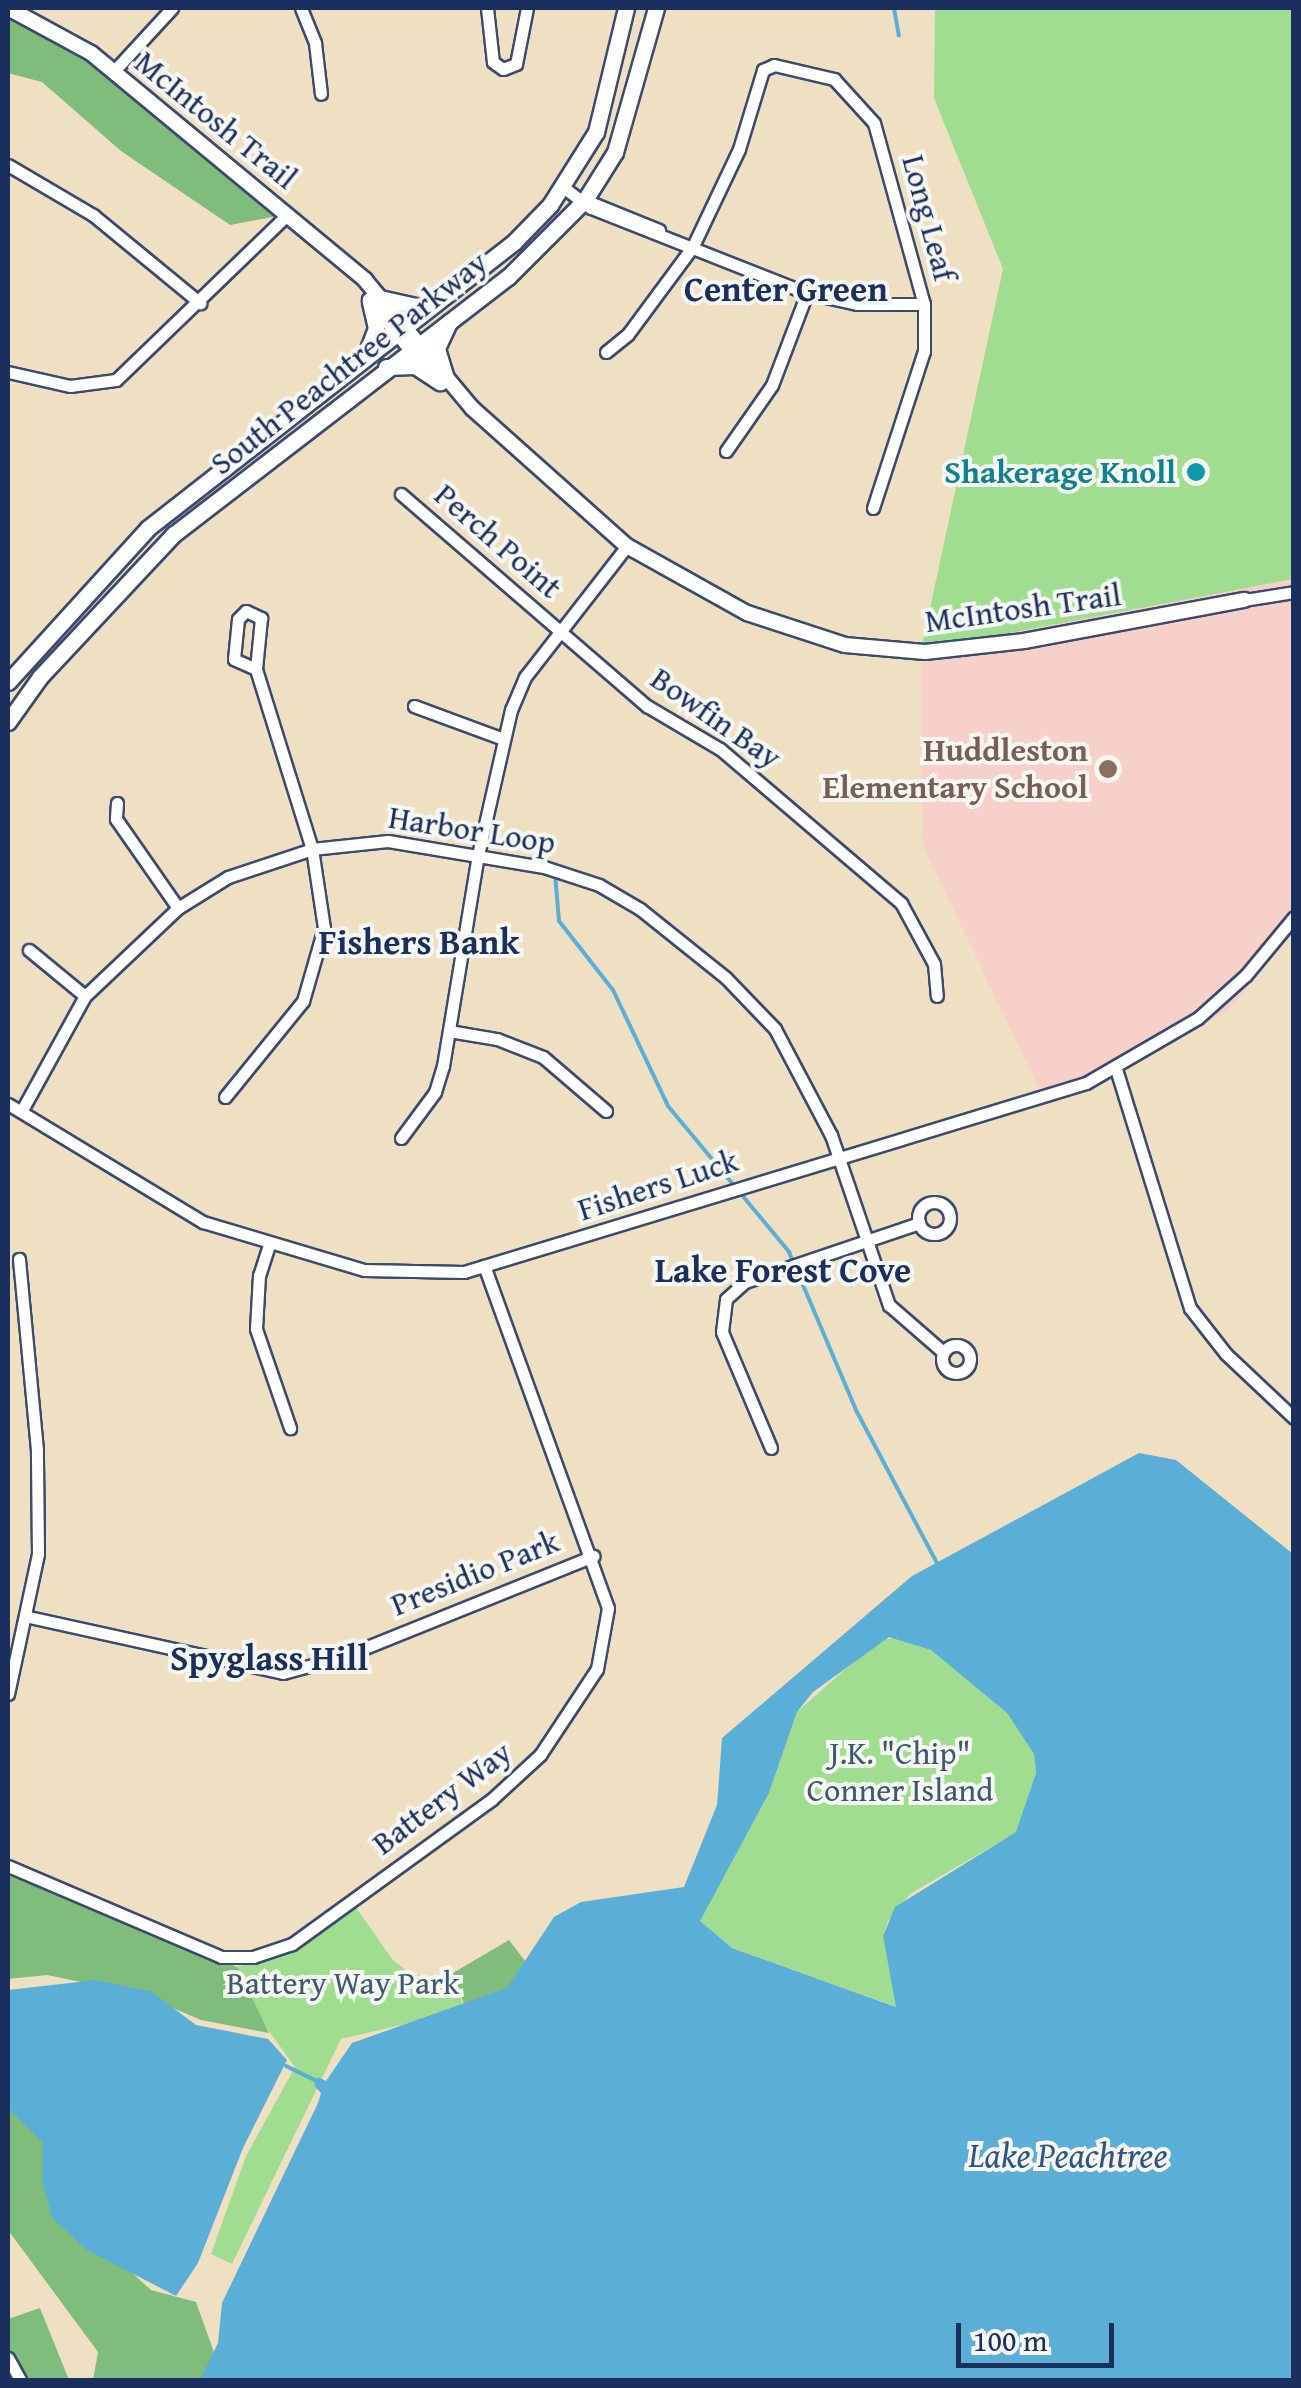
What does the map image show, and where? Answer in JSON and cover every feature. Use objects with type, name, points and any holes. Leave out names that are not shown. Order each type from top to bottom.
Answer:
[{"type":"main road","name":"South Peachtree Parkway","points":[[8,682],[148,528],[365,353],[514,242],[563,186],[596,132],[626,8]]},
{"type":"main road","name":"South Peachtree Parkway","points":[[8,722],[40,677],[174,534],[413,346],[508,278],[585,200],[615,152],[656,8]]},
{"type":"main road","points":[[365,353],[376,328],[375,299],[425,308]]},
{"type":"main road","points":[[443,380],[438,348],[450,319]]},
{"type":"main road","points":[[386,367],[415,366],[443,380]]},
{"type":"street","name":"McIntosh Trail","points":[[8,8],[114,71],[288,214],[375,299],[443,380],[628,546],[748,613],[875,650],[1000,645],[1294,592]]},
{"type":"street","points":[[114,71],[172,8]]},
{"type":"street","points":[[301,8],[315,42],[321,94]]},
{"type":"street","points":[[487,8],[493,62],[503,69],[516,64],[527,8]]},
{"type":"street","name":"Long Leaf","points":[[693,246],[768,66],[834,78],[856,96],[874,123],[924,304],[924,352],[872,508]]},
{"type":"street","points":[[8,165],[94,214],[200,303]]},
{"type":"street","points":[[563,186],[585,200],[645,220],[670,239],[807,293],[857,304],[924,304]]},
{"type":"street","points":[[8,372],[70,386],[103,386],[200,303],[288,214]]},
{"type":"street","points":[[606,352],[639,320],[693,246]]},
{"type":"street","points":[[726,451],[772,385],[807,293]]},
{"type":"street","name":"Perch Point","points":[[402,494],[559,630]]},
{"type":"street","points":[[401,1138],[435,1092],[503,739],[526,677],[628,546]]},
{"type":"street","points":[[225,1097],[290,1022],[312,983],[324,928],[312,849],[256,669],[261,618],[246,612],[238,619],[234,659],[256,669]]},
{"type":"street","name":"Bowfin Bay","points":[[559,630],[646,706],[747,770],[901,903],[934,964],[937,996]]},
{"type":"street","points":[[414,706],[503,739]]},
{"type":"street","points":[[117,803],[116,819],[178,908]]},
{"type":"street","name":"Harbor Loop","points":[[22,1110],[85,996],[178,908],[266,860],[312,849],[388,840],[549,868],[640,909],[756,1007],[800,1066],[838,1154],[889,1305],[943,1352]]},
{"type":"street","name":"Fishers Luck","points":[[8,1104],[163,1202],[269,1245],[364,1270],[484,1266],[838,1154],[1050,1097],[1116,1068],[1218,1002],[1294,917]]},
{"type":"street","points":[[30,950],[85,996]]},
{"type":"street","points":[[449,1031],[483,1035],[543,1057],[606,1111]]},
{"type":"street","points":[[1116,1068],[1190,1308],[1226,1354],[1294,1418]]},
{"type":"street","points":[[771,1448],[730,1354],[722,1316],[734,1290],[792,1266],[919,1224]]},
{"type":"street","points":[[269,1245],[259,1276],[256,1328],[290,1428]]},
{"type":"street","points":[[8,1694],[29,1616],[38,1554],[37,1450],[20,1259]]},
{"type":"street","name":"Battery Way","points":[[8,1866],[221,1958],[284,1948],[490,1800],[540,1755],[604,1648],[608,1608],[593,1556],[484,1266]]},
{"type":"street","name":"Presidio Park","points":[[29,1616],[283,1673],[342,1657],[593,1556]]},
{"type":"street","points":[[8,2358],[20,2380]]},
{"type":"shaded area","name":"Huddleston Elementary School","points":[[1293,577],[1293,932],[1229,1010],[1122,1069],[1039,1089],[923,846],[921,650]]},
{"type":"green space","points":[[935,8],[1293,8],[1293,579],[921,650],[1003,269],[934,98]]},
{"type":"green space","points":[[8,15],[57,31],[288,214],[230,225],[121,151],[42,82],[8,73]]},
{"type":"green space","name":"J.K. \"Chip\" Conner Island","points":[[897,1637],[931,1650],[1007,1713],[1034,1754],[1036,1773],[1017,1832],[910,1894],[888,1921],[883,1936],[897,2007],[732,1948],[699,1921],[769,1793],[797,1712],[877,1641]]},
{"type":"green space","points":[[8,1875],[237,1967],[269,2033],[201,2020],[140,1994],[47,1975],[8,1979]]},
{"type":"green space","name":"Battery Way Park","points":[[355,1906],[392,1959],[412,1975],[451,1978],[466,2010],[341,2039],[232,2264],[211,2254],[246,2156],[295,2067],[258,2016],[237,1967],[305,1944]]},
{"type":"green space","points":[[509,1940],[535,1974],[466,2010],[453,1973]]},
{"type":"green space","points":[[8,2111],[34,2119],[75,2221],[151,2290],[196,2302],[220,2369],[215,2380],[93,2380],[98,2352],[8,2230]]},
{"type":"green space","points":[[40,2308],[69,2380],[20,2380],[8,2358],[8,2319]]},
{"type":"water","name":"Lake Peachtree","points":[[1139,1453],[1176,1460],[1293,1554],[1293,2380],[200,2380],[218,2343],[222,2303],[318,2103],[321,2093],[314,2085],[318,2077],[326,2081],[352,2043],[507,1988],[554,1917],[581,1902],[684,1887],[717,1805],[722,1738],[912,1576]],"holes":[[[889,1637],[931,1650],[1007,1713],[1034,1754],[1036,1773],[1016,1832],[895,1907],[883,1936],[896,2007],[732,1948],[700,1921],[769,1793],[797,1712],[813,1692]]]},
{"type":"water","points":[[96,1980],[152,1992],[196,2025],[268,2039],[287,2060],[243,2148],[198,2263],[176,2296],[87,2250],[53,2219],[42,2181],[43,2143],[8,2109],[8,1990]]},
{"type":"waterway","points":[[894,8],[899,36]]},
{"type":"waterway","points":[[555,874],[559,921],[613,990],[668,1106],[789,1252],[857,1412],[937,1563]]},
{"type":"waterway","points":[[286,2066],[317,2081]]},
{"type":"place","name":"Shakerage Knoll","points":[[1196,472]]},
{"type":"place","name":"Huddleston Elementary School","points":[[1108,769]]},
{"type":"district","name":"Center Green","points":[[786,289]]},
{"type":"district","name":"Fishers Bank","points":[[419,942]]},
{"type":"district","name":"Lake Forest Cove","points":[[783,1270]]},
{"type":"district","name":"Spyglass Hill","points":[[269,1658]]}]
